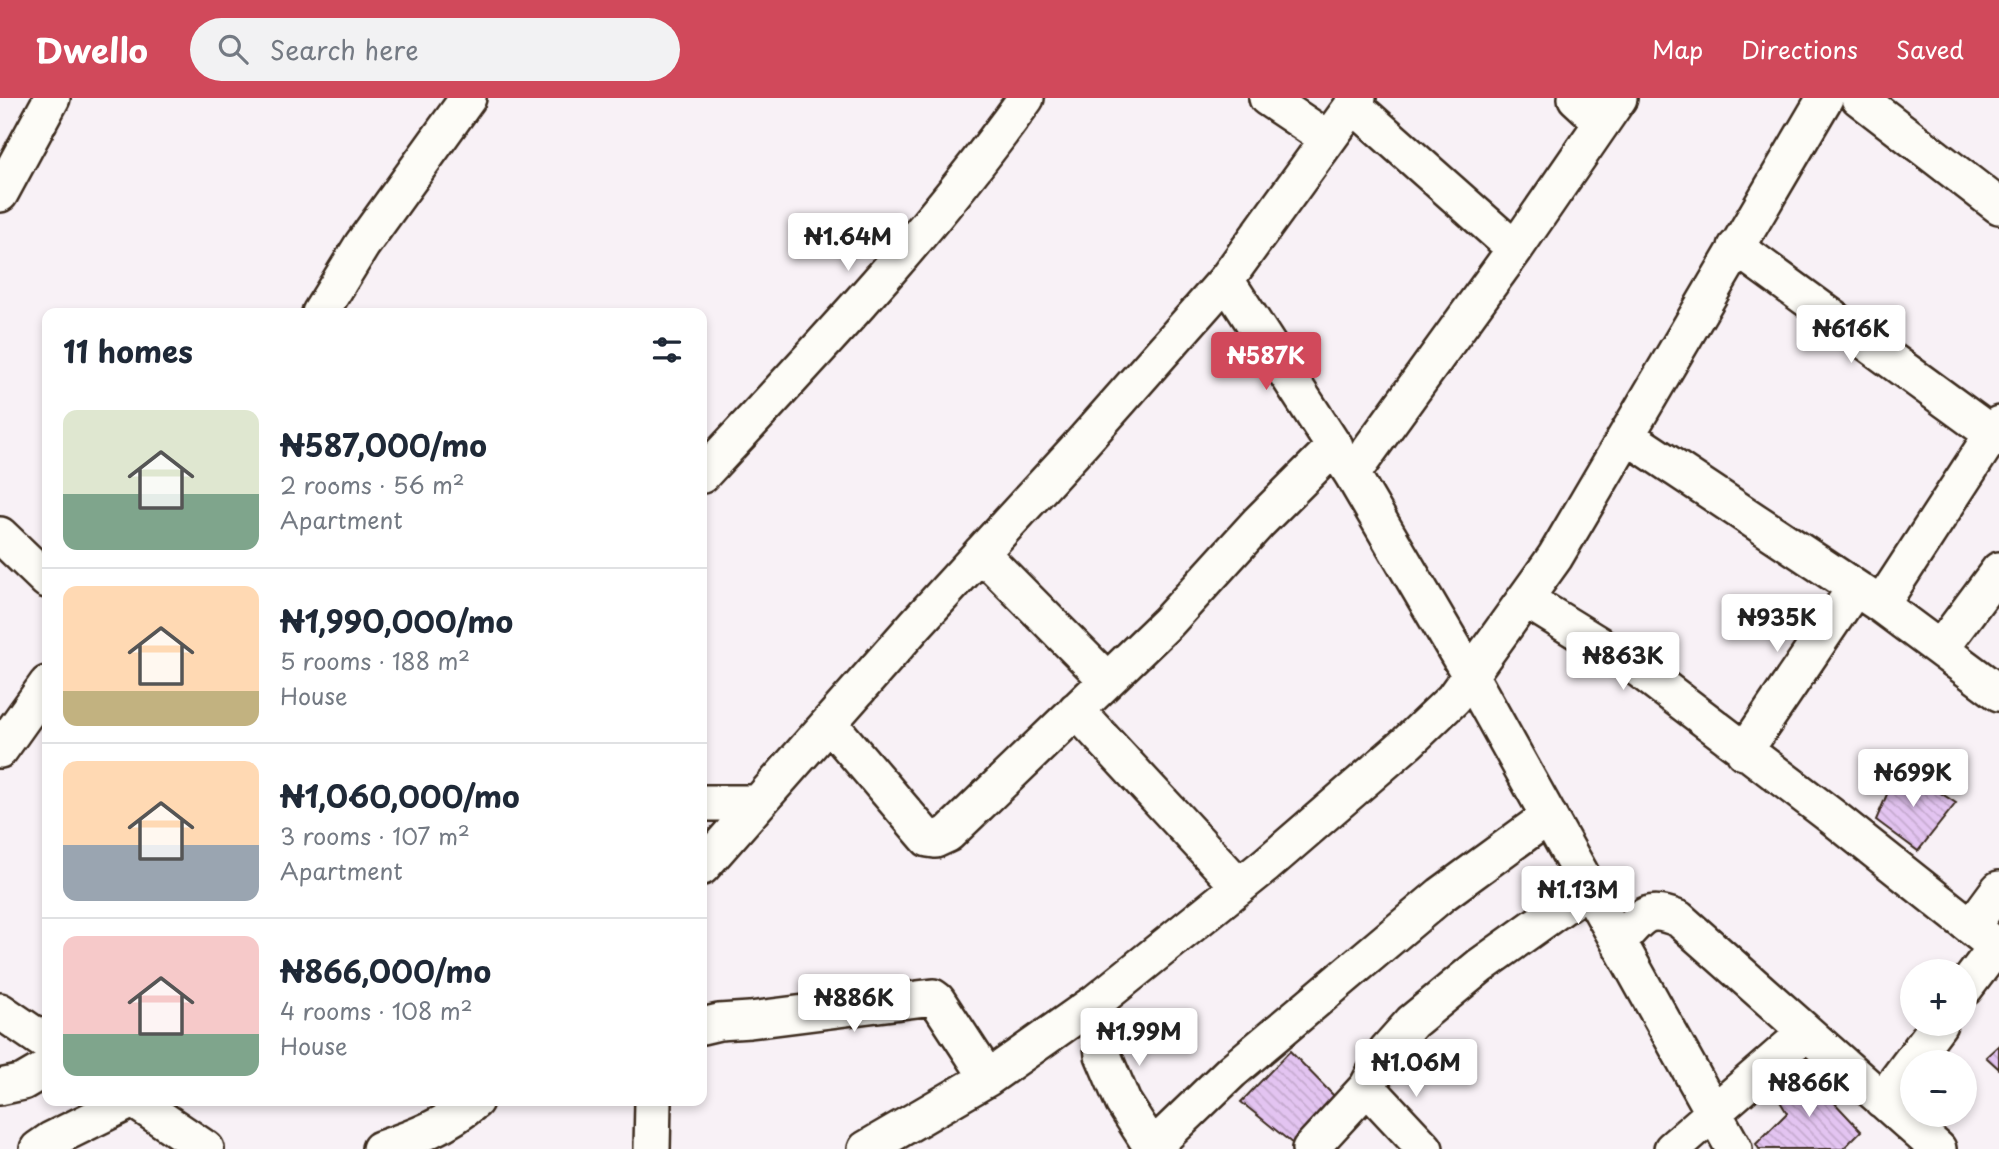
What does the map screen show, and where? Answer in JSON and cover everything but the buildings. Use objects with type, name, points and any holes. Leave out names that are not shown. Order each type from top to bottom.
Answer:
[{"type":"street","points":[[0,194],[52,98]]},
{"type":"street","points":[[323,308],[362,245],[468,98]]},
{"type":"street","points":[[707,470],[837,329],[958,187],[1026,98]]},
{"type":"street","points":[[1267,98],[1328,139]]},
{"type":"street","points":[[829,723],[928,839],[935,840],[948,834],[1168,622],[1259,522],[1343,460],[1515,249],[1611,110],[1576,98]]},
{"type":"street","points":[[866,1149],[988,1079],[1097,1001],[1239,886],[1407,743],[1453,699],[1555,557],[1825,98]]},
{"type":"street","points":[[1859,98],[1999,206]]},
{"type":"street","points":[[707,861],[1226,280],[1355,101],[1515,249]]},
{"type":"street","points":[[1736,247],[1997,432],[1744,752]]},
{"type":"street","points":[[1226,280],[1343,460],[1470,675],[1734,1149]]},
{"type":"street","points":[[1627,436],[1868,596],[1999,692]]},
{"type":"street","points":[[0,535],[42,575]]},
{"type":"street","points":[[981,553],[1107,680]]},
{"type":"street","points":[[1940,649],[1999,570]]},
{"type":"street","points":[[1525,599],[1640,670],[1989,941]]},
{"type":"street","points":[[0,750],[42,691]]},
{"type":"street","points":[[1076,710],[1239,886]]},
{"type":"street","points":[[707,803],[758,803]]},
{"type":"street","points":[[1097,1001],[1103,1055],[1124,1102],[1152,1149],[1231,1071],[1441,895],[1549,816]]},
{"type":"street","points":[[1310,1149],[1367,1087],[1387,1049],[1412,1022],[1480,967],[1589,888]]},
{"type":"street","points":[[1977,964],[1989,941],[1999,889]]},
{"type":"street","points":[[1619,941],[1643,915],[1660,911],[1679,919],[1882,1100],[1917,1143]]},
{"type":"street","points":[[707,1025],[933,996],[988,1079]]},
{"type":"street","points":[[0,1011],[42,1040]]},
{"type":"street","points":[[1672,1149],[1806,1032]]},
{"type":"street","points":[[1882,1100],[1930,1036]]},
{"type":"street","points":[[0,1087],[23,1082],[42,1071]]},
{"type":"street","points":[[1367,1087],[1425,1149]]},
{"type":"street","points":[[38,1149],[122,1106]]},
{"type":"street","points":[[140,1106],[206,1149]]},
{"type":"street","points":[[380,1149],[444,1124],[468,1106]]},
{"type":"street","points":[[652,1149],[653,1106]]}]
